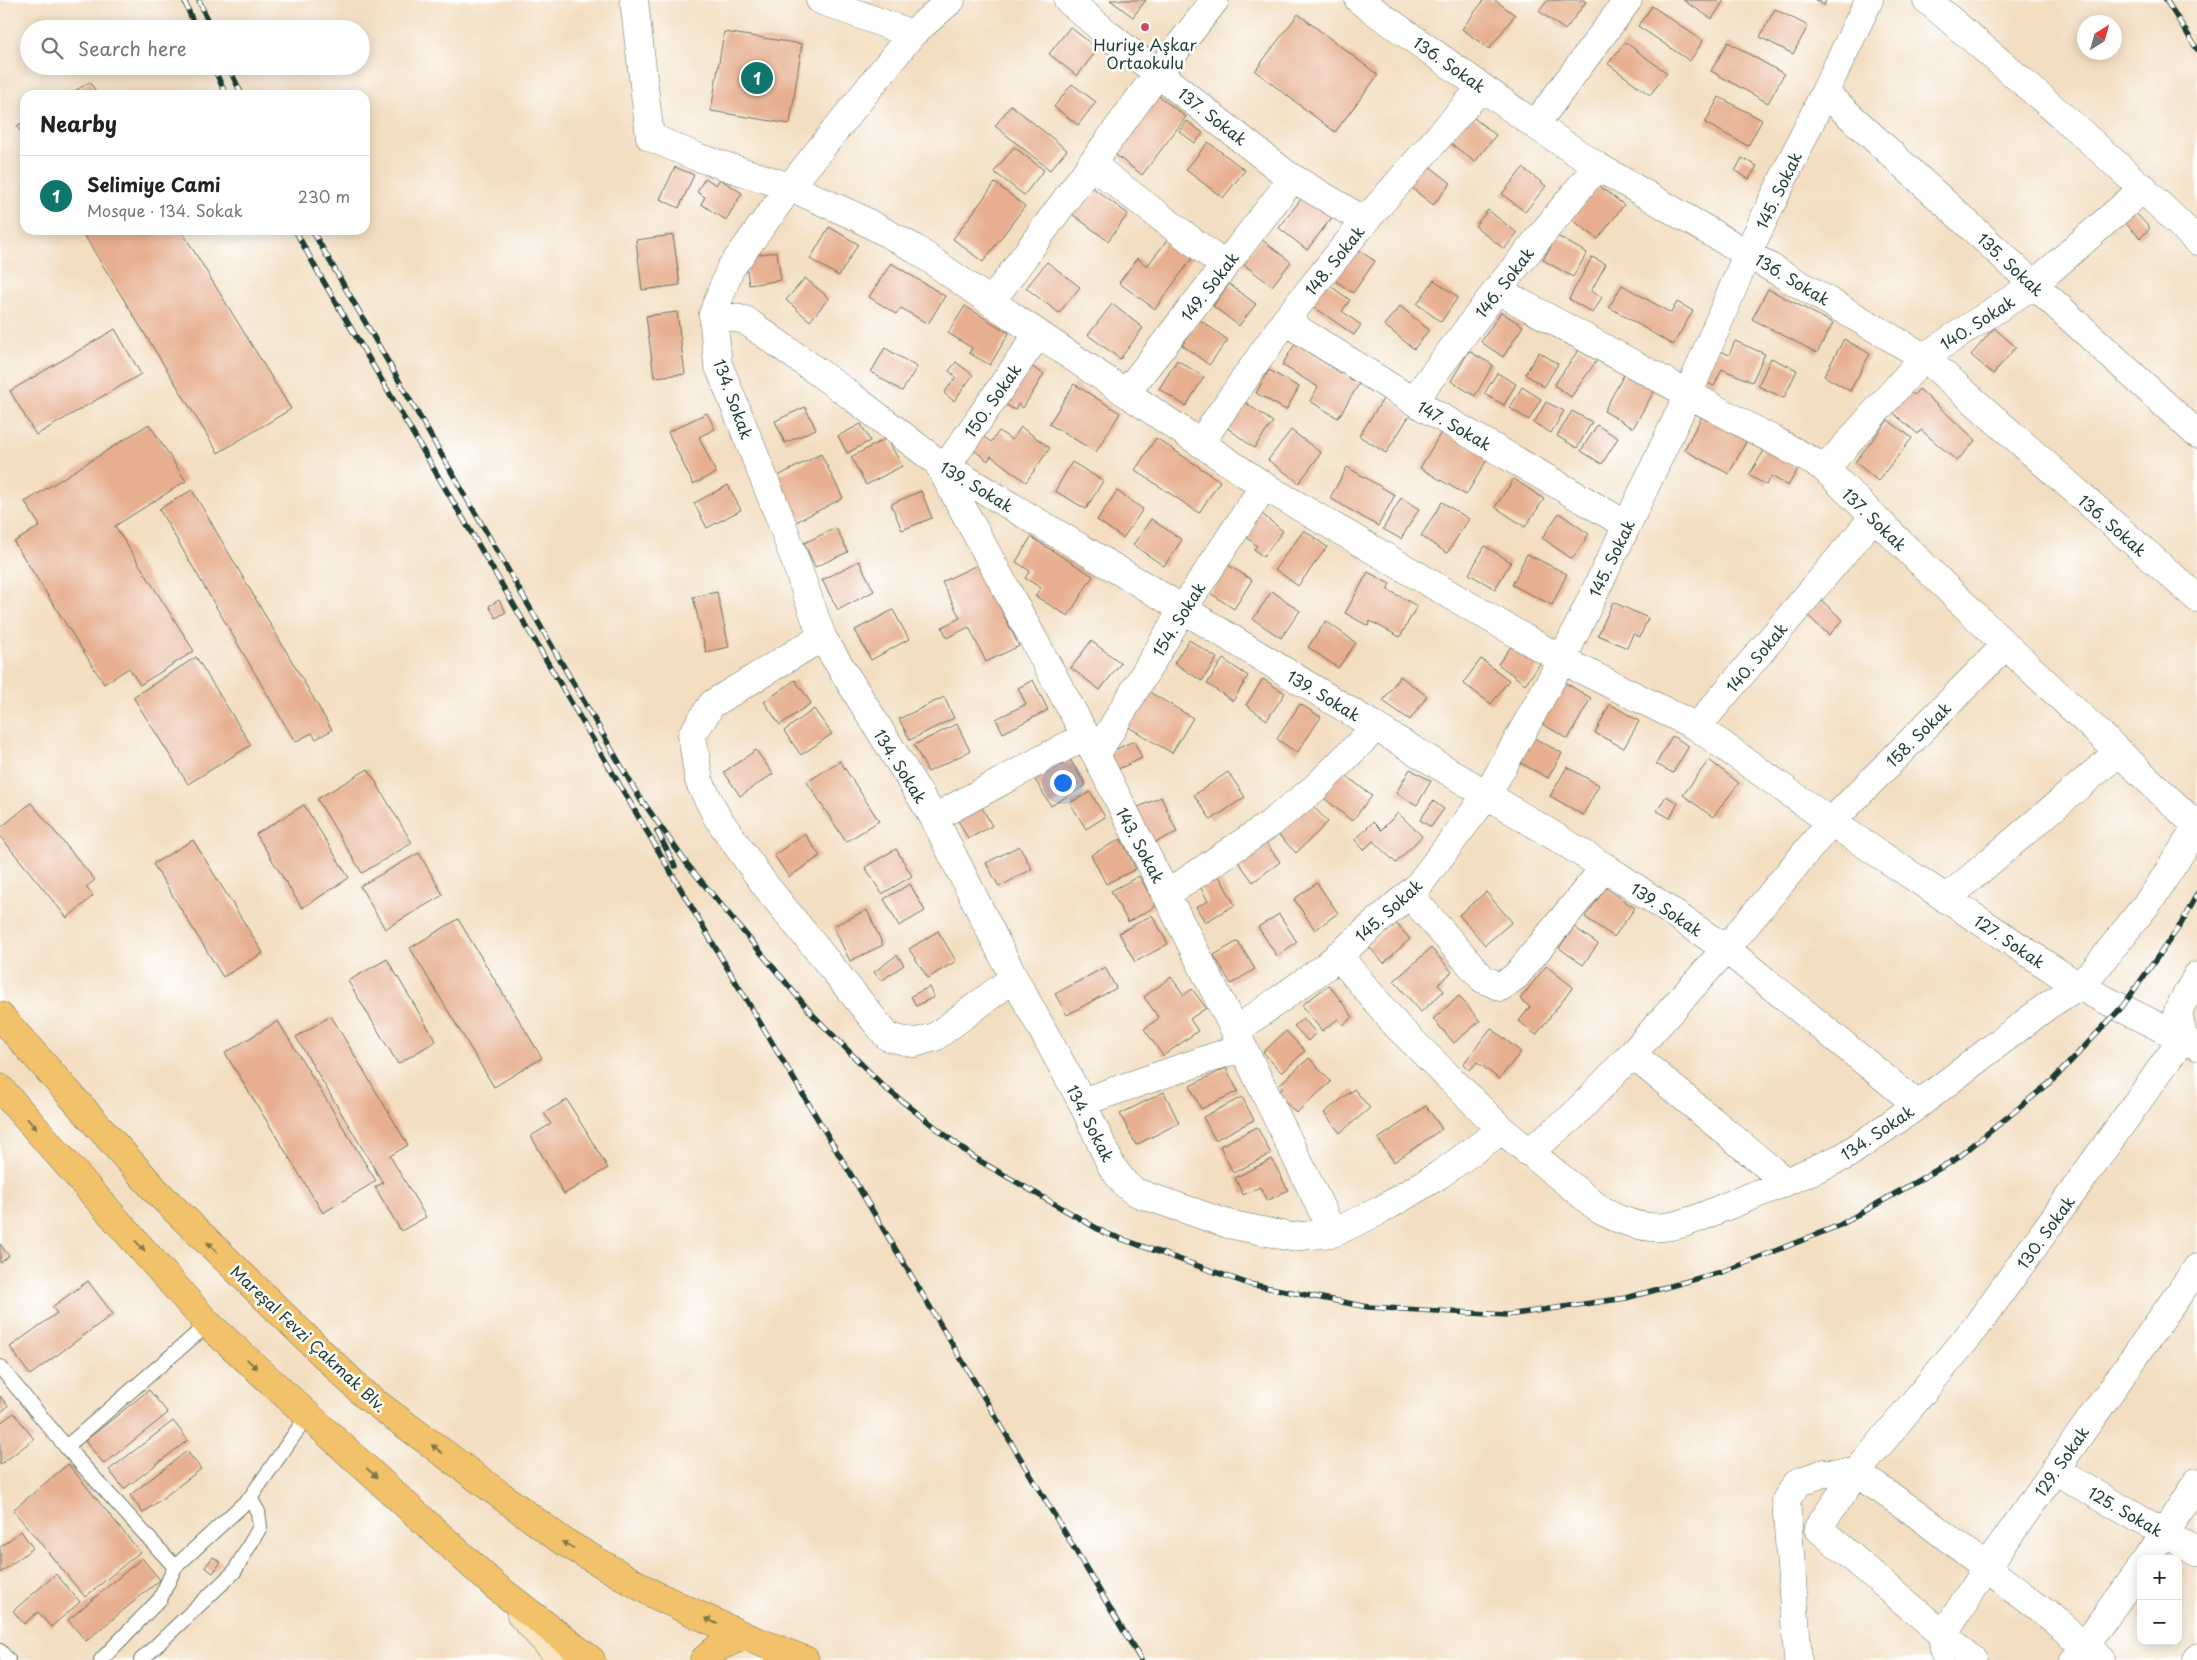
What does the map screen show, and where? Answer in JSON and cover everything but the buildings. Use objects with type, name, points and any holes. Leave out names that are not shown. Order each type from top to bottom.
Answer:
[{"type":"main road","name":"Mareşal Fevzi Çakmak Blv.","points":[[0,1016],[157,1192],[365,1395],[561,1540],[655,1595],[744,1636],[778,1654],[805,1660]]},
{"type":"main road","points":[[0,1088],[208,1324],[495,1586],[591,1660]]},
{"type":"main road","points":[[495,1586],[562,1660]]},
{"type":"main road","points":[[704,1660],[720,1646],[744,1636]]},
{"type":"street","name":"127. Sokak","points":[[634,0],[650,137],[697,157],[790,187],[856,217],[914,248],[1264,486],[1562,660],[1697,727],[1831,822],[2078,986],[2190,1042]]},
{"type":"street","points":[[820,0],[912,34]]},
{"type":"street","name":"134. Sokak","points":[[951,0],[912,34],[790,187],[730,269],[712,314],[718,364],[781,522],[822,637],[934,818],[1014,978],[1082,1102],[1112,1167],[1125,1184],[1135,1192],[1228,1224],[1291,1238],[1333,1233],[1381,1210],[1439,1176],[1502,1130]]},
{"type":"street","name":"137. Sokak","points":[[1068,0],[1293,178],[1365,221]]},
{"type":"street","points":[[991,302],[1158,73],[1215,0]]},
{"type":"street","name":"136. Sokak","points":[[1359,0],[1597,166],[1748,252],[1924,357],[2197,598]]},
{"type":"street","points":[[1536,125],[1628,0]]},
{"type":"street","name":"145. Sokak","points":[[1082,1102],[1239,1039],[1416,887],[1487,795],[1562,660],[1627,525],[1688,395],[1748,252],[1869,0]]},
{"type":"street","points":[[1927,0],[2062,114],[2144,188],[2197,241]]},
{"type":"street","name":"148. Sokak","points":[[1200,443],[1285,321],[1365,221],[1482,87]]},
{"type":"street","name":"135. Sokak","points":[[1825,93],[2197,434]]},
{"type":"street","points":[[1091,164],[1225,266]]},
{"type":"street","name":"146. Sokak","points":[[1413,401],[1497,290],[1597,166]]},
{"type":"street","name":"149. Sokak","points":[[1126,393],[1293,178]]},
{"type":"street","name":"140. Sokak","points":[[1825,469],[1924,357],[2033,285],[2144,188]]},
{"type":"street","name":"137. Sokak","points":[[1497,290],[1825,469],[2006,646],[2197,826]]},
{"type":"street","name":"139. Sokak","points":[[712,314],[746,320],[850,394],[942,464],[1605,867],[1726,949],[1918,1105]]},
{"type":"street","name":"147. Sokak","points":[[1285,321],[1413,401],[1627,525]]},
{"type":"street","name":"150. Sokak","points":[[942,464],[1038,334]]},
{"type":"street","name":"143. Sokak","points":[[942,464],[1167,894],[1333,1233]]},
{"type":"street","name":"154. Sokak","points":[[1090,745],[1264,486]]},
{"type":"street","name":"140. Sokak","points":[[1697,727],[1873,518]]},
{"type":"street","points":[[822,637],[712,704],[692,735],[699,781],[716,817],[765,885],[888,1037],[914,1043],[934,1037],[1014,978]]},
{"type":"street","name":"158. Sokak","points":[[1632,1054],[1726,949],[1831,822],[2006,646]]},
{"type":"street","points":[[1167,894],[1270,824],[1315,788],[1376,727]]},
{"type":"street","points":[[934,818],[1090,745]]},
{"type":"street","points":[[1946,899],[2119,752]]},
{"type":"street","name":"134. Sokak","points":[[1338,955],[1397,1026],[1502,1130],[1602,1211],[1619,1220],[1652,1228],[1682,1225],[1845,1156],[1918,1105],[2047,1006],[2078,986],[2093,972],[2153,896],[2197,826]]},
{"type":"street","points":[[1408,894],[1483,979],[1501,987],[1516,976],[1605,867]]},
{"type":"street","points":[[2190,1042],[2178,1011],[2197,976]]},
{"type":"street","name":"130. Sokak","points":[[1818,1528],[1856,1473],[1976,1327],[2190,1042]]},
{"type":"street","points":[[1528,1152],[1571,1118],[1632,1054],[1786,1182]]},
{"type":"street","name":"129. Sokak","points":[[1944,1647],[1986,1568],[2197,1268]]},
{"type":"street","name":"125. Sokak","points":[[2054,1470],[2197,1552]]},
{"type":"street","points":[[1798,1660],[1786,1500],[1798,1482],[1824,1473],[1856,1473],[1914,1512],[1986,1568],[2086,1655],[2137,1573]]},
{"type":"street","points":[[2149,1555],[2197,1482]]},
{"type":"street","points":[[1786,1500],[1944,1647],[1973,1660]]},
{"type":"lane","points":[[66,1446],[208,1324]]},
{"type":"lane","points":[[0,1367],[66,1446],[175,1567]]},
{"type":"lane","points":[[101,1660],[160,1599],[175,1567],[250,1498],[308,1415]]},
{"type":"lane","points":[[141,1660],[234,1572],[260,1527],[258,1512],[250,1498]]},
{"type":"lane","points":[[0,1651],[8,1660]]},
{"type":"railway","points":[[184,0],[192,20]]},
{"type":"railway","points":[[199,0],[207,20]]},
{"type":"railway","points":[[2166,0],[2197,49]]},
{"type":"railway","points":[[217,75],[224,90]]},
{"type":"railway","points":[[232,75],[240,90]]},
{"type":"railway","points":[[298,235],[722,959],[1141,1660]]},
{"type":"railway","points":[[315,235],[643,804]]},
{"type":"railway","points":[[641,799],[687,864],[812,1014],[883,1086],[973,1157],[1105,1233],[1249,1284],[1368,1307],[1507,1315],[1626,1298],[1725,1271],[1840,1225],[1956,1159],[2052,1081],[2122,1007],[2181,924],[2197,894]]},
{"type":"railway","points":[[657,831],[675,866]]},
{"type":"place","name":"Huriye Aşkar Ortaokulu","points":[[1145,27]]},
{"type":"place","name":"Selimiye Cami","points":[[757,78]]}]
